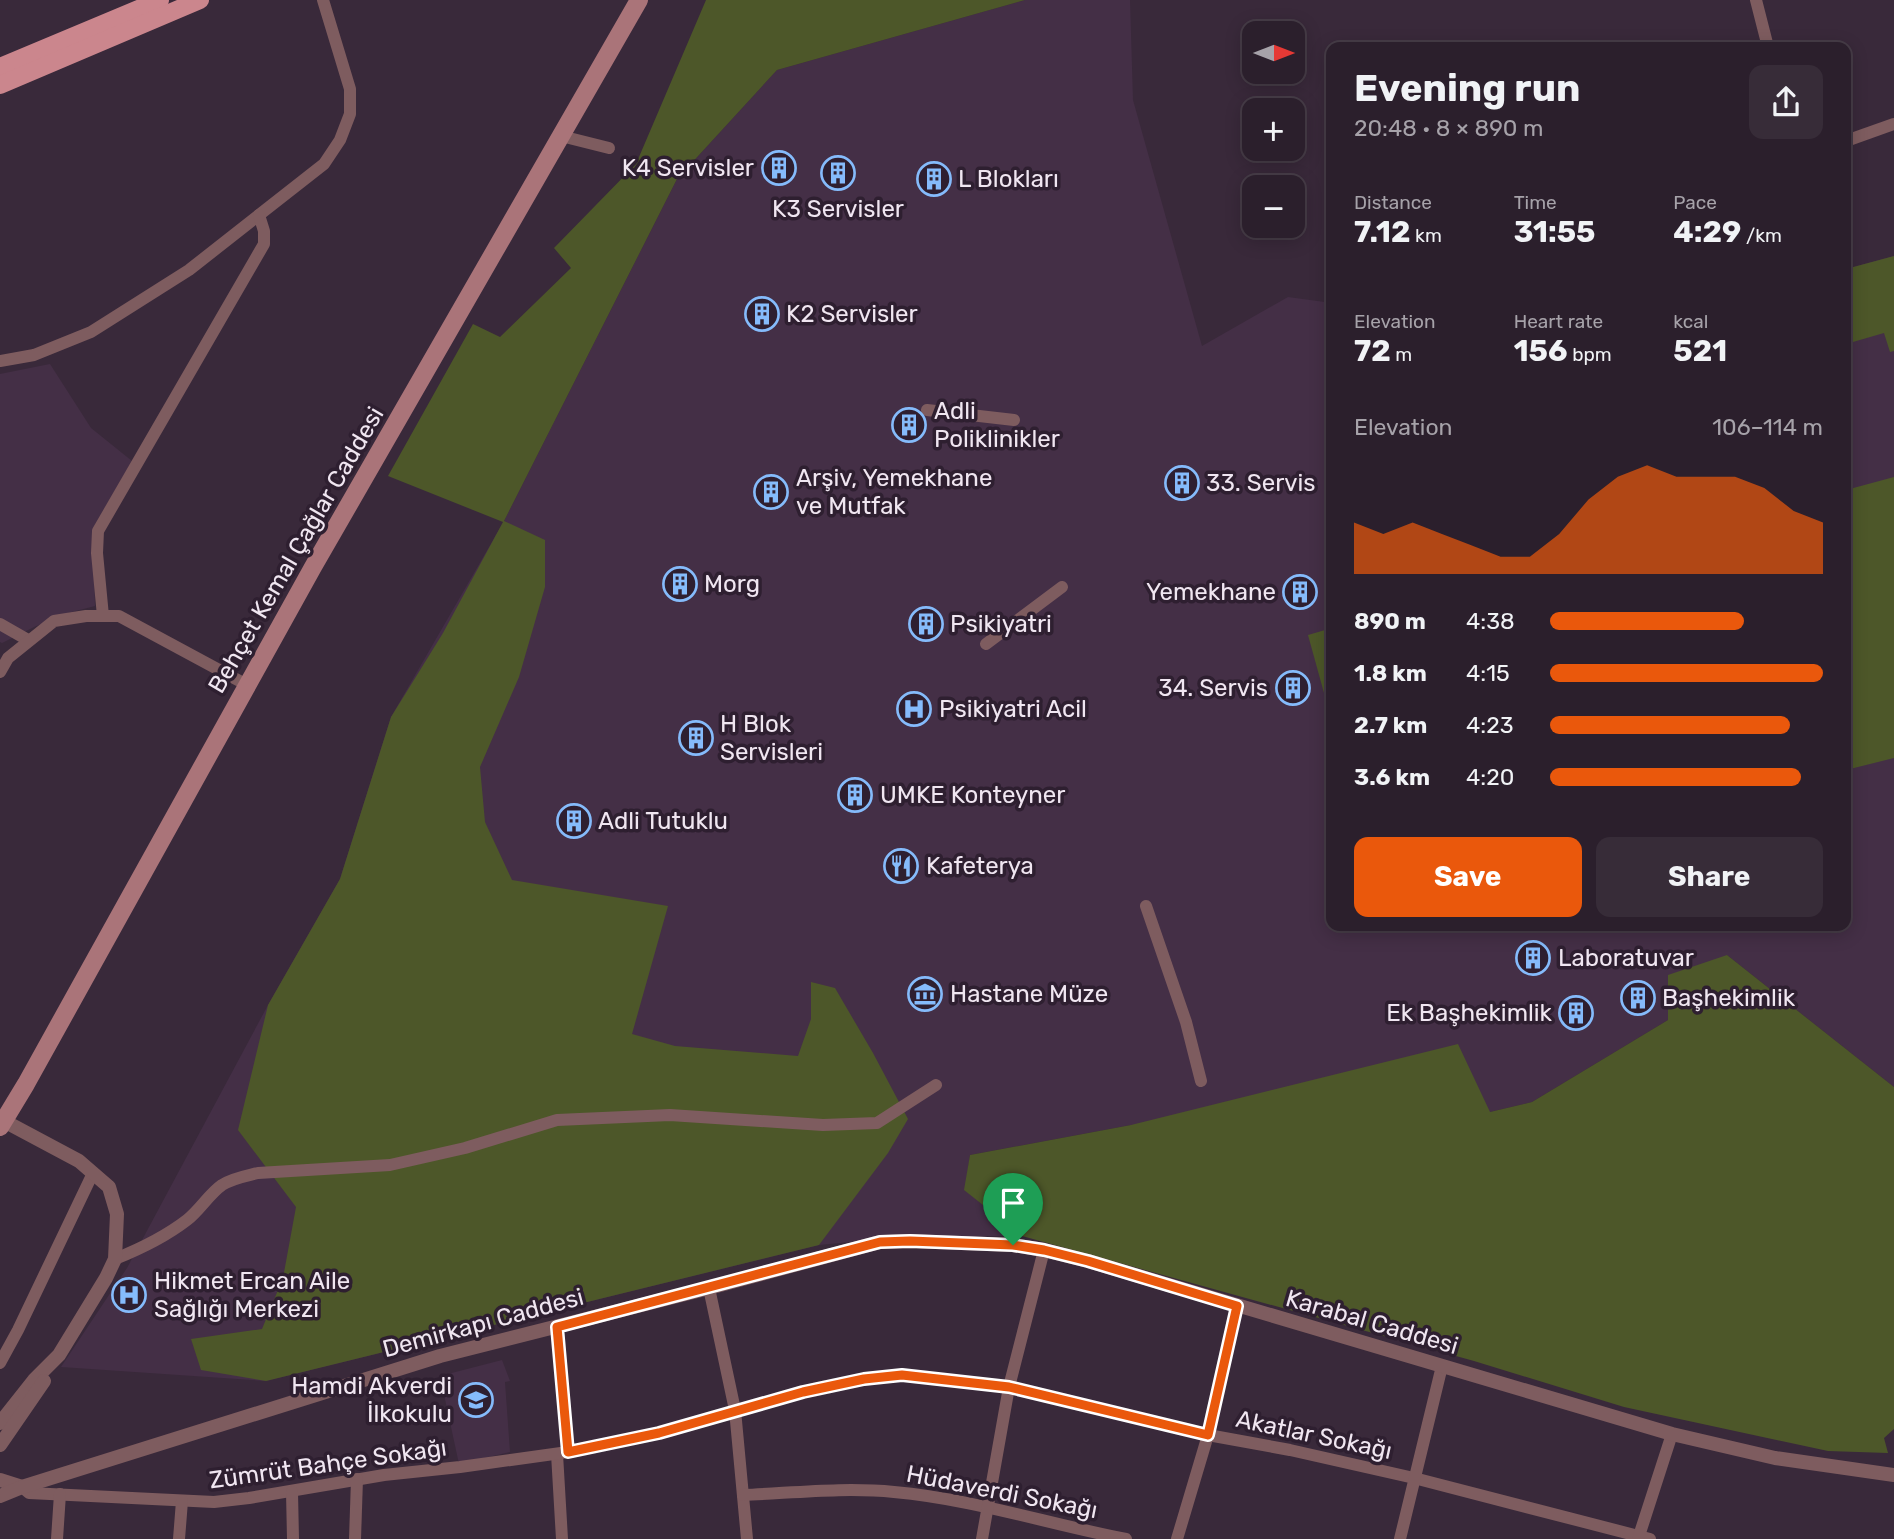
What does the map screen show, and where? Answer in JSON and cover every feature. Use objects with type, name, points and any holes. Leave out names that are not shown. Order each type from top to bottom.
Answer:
[{"type":"main road","points":[[0,67],[160,0]]},
{"type":"main road","points":[[0,85],[200,0]]},
{"type":"main road","name":"Behçet Kemal Çağlar Caddesi","points":[[1,1122],[247,685],[639,0]]},
{"type":"street","points":[[0,361],[34,355],[91,332],[189,270],[324,164],[340,140],[350,114],[350,89],[323,0]]},
{"type":"street","points":[[1756,0],[1767,42]]},
{"type":"street","points":[[1851,139],[1894,124]]},
{"type":"street","points":[[561,136],[609,148]]},
{"type":"street","points":[[103,616],[97,553],[99,531],[264,244],[264,231],[259,215]]},
{"type":"street","points":[[927,410],[1014,420]]},
{"type":"street","points":[[986,643],[1062,587]]},
{"type":"street","points":[[0,671],[8,658],[54,621],[86,616],[118,616],[247,685]]},
{"type":"street","points":[[0,624],[28,640]]},
{"type":"street","points":[[1146,906],[1186,1022],[1201,1081]]},
{"type":"street","points":[[114,1259],[140,1249],[183,1223],[221,1186],[240,1177],[258,1173],[390,1165],[465,1148],[557,1121],[670,1115],[823,1125],[877,1123],[936,1085]]},
{"type":"street","points":[[0,1445],[43,1384],[106,1278],[114,1259],[117,1214],[109,1187],[79,1161],[1,1122]]},
{"type":"street","points":[[0,1363],[93,1173]]},
{"type":"street","name":"Karabal Caddesi","points":[[880,1242],[961,1242],[1044,1250],[1672,1434],[1775,1458],[1894,1475]]},
{"type":"street","name":"Demirkapı Caddesi","points":[[0,1495],[440,1356],[880,1242]]},
{"type":"street","points":[[982,1539],[1009,1387],[1044,1250]]},
{"type":"street","points":[[709,1287],[735,1410],[747,1539]]},
{"type":"street","points":[[1177,1539],[1208,1435],[1237,1306]]},
{"type":"street","points":[[557,1327],[563,1453],[562,1539]]},
{"type":"street","points":[[0,1423],[34,1380],[59,1355]]},
{"type":"street","points":[[1400,1539],[1442,1366]]},
{"type":"street","name":"Akatlar Sokağı","points":[[563,1453],[659,1433],[815,1389],[902,1375],[1009,1387],[1208,1435],[1414,1478],[1642,1538]]},
{"type":"street","points":[[1642,1538],[1672,1434]]},
{"type":"street","name":"Zümrüt Bahçe Sokağı","points":[[22,1487],[29,1493],[214,1502],[292,1492],[357,1479],[563,1453]]},
{"type":"street","name":"Karabal Caddesi","points":[[1849,1467],[1894,1466]]},
{"type":"street","points":[[355,1539],[357,1479]]},
{"type":"street","points":[[0,1480],[22,1487]]},
{"type":"street","points":[[292,1492],[293,1539]]},
{"type":"street","name":"Hüdaverdi Sokağı","points":[[743,1495],[893,1492],[987,1506],[1126,1539]]},
{"type":"street","points":[[57,1539],[60,1494]]},
{"type":"street","points":[[179,1539],[181,1501]]},
{"type":"shaded area","points":[[1025,0],[1130,0],[1133,100],[1202,346],[1288,297],[1326,302],[1326,931],[1851,931],[1851,268],[1894,256],[1894,1087],[1727,955],[1668,1020],[1532,1102],[1490,1112],[1131,1125],[970,1155],[965,1190],[1022,1236],[914,1236],[819,1245],[266,1381],[61,1367],[127,1268],[268,1005],[340,879],[391,717],[504,521],[677,179],[777,70]]},
{"type":"shaded area","points":[[50,364],[91,428],[132,461],[93,528],[95,606],[68,613],[2,643],[0,374]]},
{"type":"shaded area","name":"Hamdi Akverdi İlkokulu","points":[[502,1360],[510,1381],[505,1382],[510,1452],[459,1464],[440,1376]]},
{"type":"green space","points":[[706,0],[1025,0],[777,70],[677,179],[504,521],[545,540],[545,587],[519,677],[480,767],[485,822],[512,880],[668,906],[632,1034],[675,1046],[798,1056],[811,1019],[811,982],[835,988],[908,1119],[888,1153],[819,1245],[266,1381],[201,1370],[191,1339],[262,1329],[283,1278],[296,1207],[238,1130],[268,1005],[340,879],[391,717],[443,633],[503,522],[388,476],[473,324],[500,337],[571,268],[554,248],[636,164]]},
{"type":"green space","points":[[1894,256],[1894,351],[1890,352],[1884,333],[1851,343],[1851,268]]},
{"type":"green space","points":[[1894,477],[1894,758],[1851,769],[1851,489]]},
{"type":"green space","points":[[1326,630],[1326,700],[1308,635]]},
{"type":"green space","points":[[1727,955],[1894,1087],[1894,1429],[1884,1438],[1888,1453],[1828,1451],[1624,1407],[1474,1361],[1022,1236],[964,1190],[970,1155],[1131,1125],[1458,1044],[1490,1112],[1532,1102],[1668,1020],[1668,975]]},
{"type":"place","name":"K4 Servisler","points":[[779,168]]},
{"type":"place","name":"K3 Servisler","points":[[838,173]]},
{"type":"place","name":"L Blokları","points":[[934,179]]},
{"type":"place","name":"K2 Servisler","points":[[762,314]]},
{"type":"place","name":"Adli Poliklinikler","points":[[909,425]]},
{"type":"place","name":"33. Servis","points":[[1182,483]]},
{"type":"place","name":"Arşiv, Yemekhane ve Mutfak","points":[[771,492]]},
{"type":"place","name":"Morg","points":[[680,584]]},
{"type":"place","name":"Yemekhane","points":[[1300,592]]},
{"type":"place","name":"Psikiyatri","points":[[926,624]]},
{"type":"place","name":"34. Servis","points":[[1293,688]]},
{"type":"place","name":"Psikiyatri Acil","points":[[914,709]]},
{"type":"place","name":"H Blok Servisleri","points":[[696,738]]},
{"type":"place","name":"UMKE Konteyner","points":[[855,795]]},
{"type":"place","name":"Adli Tutuklu","points":[[574,821]]},
{"type":"place","name":"Kafeterya","points":[[901,866]]},
{"type":"place","name":"Laboratuvar","points":[[1533,958]]},
{"type":"place","name":"Hastane Müze","points":[[925,994]]},
{"type":"place","name":"Başhekimlik","points":[[1638,998]]},
{"type":"place","name":"Ek Başhekimlik","points":[[1576,1013]]},
{"type":"place","name":"Hikmet Ercan Aile Sağlığı Merkezi","points":[[129,1295]]},
{"type":"place","name":"Hamdi Akverdi İlkokulu","points":[[476,1400]]},
{"type":"route","points":[[880,1242],[1013,1245],[1088,1261],[1237,1306],[1208,1435],[1009,1387],[902,1375],[864,1379],[803,1392],[659,1433],[568,1452],[557,1327],[880,1242]]}]
